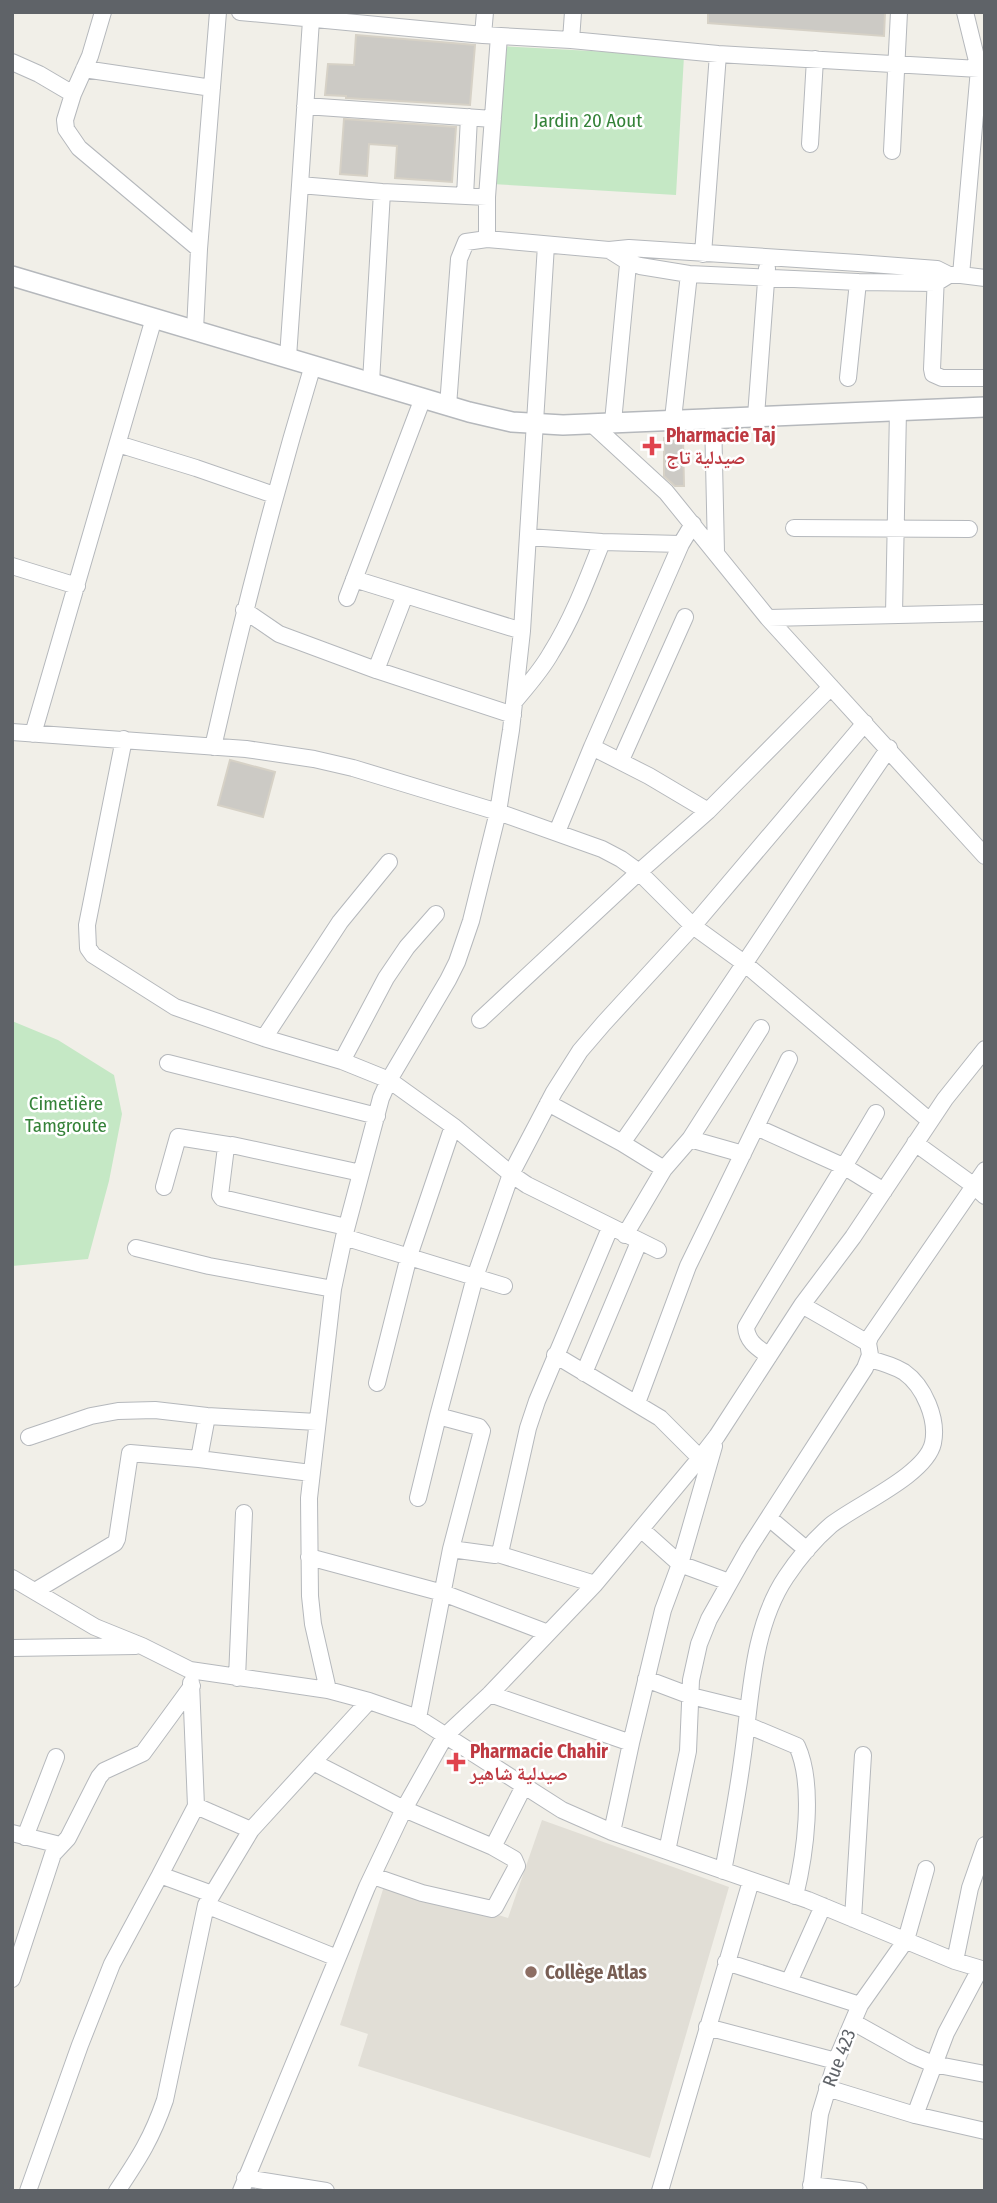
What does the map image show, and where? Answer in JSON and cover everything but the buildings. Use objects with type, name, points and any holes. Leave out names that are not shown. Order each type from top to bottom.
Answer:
[{"type":"street","points":[[103,12],[73,94],[65,120],[66,129],[79,148],[199,249]]},
{"type":"street","points":[[195,330],[218,12]]},
{"type":"street","points":[[240,12],[311,20],[366,18],[491,35],[718,54],[979,69]]},
{"type":"street","points":[[485,12],[491,35],[492,119],[487,239]]},
{"type":"street","points":[[571,40],[573,12]]},
{"type":"street","points":[[892,151],[899,12]]},
{"type":"street","points":[[964,12],[978,36],[980,117],[977,201],[946,275],[932,369],[933,374],[942,378],[985,378]]},
{"type":"street","points":[[288,357],[311,20]]},
{"type":"street","points":[[703,254],[718,54]]},
{"type":"street","points":[[810,144],[815,60]]},
{"type":"street","points":[[12,62],[73,94]]},
{"type":"street","points":[[84,69],[212,88]]},
{"type":"street","points":[[306,106],[492,119]]},
{"type":"street","points":[[465,196],[469,117]]},
{"type":"street","points":[[300,185],[487,197]]},
{"type":"street","points":[[371,382],[382,192]]},
{"type":"street","points":[[449,406],[459,259],[466,242],[487,239],[609,250],[629,255],[703,254],[768,258],[985,278]]},
{"type":"street","points":[[328,1690],[313,1624],[309,1498],[333,1289],[345,1232],[389,1080],[457,962],[471,922],[498,813],[522,631],[546,245]]},
{"type":"street","points":[[629,255],[656,270],[689,275],[858,282],[946,275]]},
{"type":"street","points":[[613,422],[629,255]]},
{"type":"street","points":[[756,416],[768,258]]},
{"type":"street","points":[[673,419],[689,275]]},
{"type":"street","points":[[12,276],[491,418],[534,425],[985,407]]},
{"type":"street","points":[[848,378],[858,282]]},
{"type":"street","points":[[33,734],[154,318]]},
{"type":"street","points":[[213,747],[244,610],[274,495],[313,365]]},
{"type":"street","points":[[347,598],[423,398]]},
{"type":"street","points":[[894,614],[898,410]]},
{"type":"street","points":[[713,418],[716,552]]},
{"type":"street","points":[[592,424],[666,492],[768,618],[985,856]]},
{"type":"street","points":[[118,444],[274,495]]},
{"type":"street","points":[[556,832],[681,544],[693,524]]},
{"type":"street","points":[[794,528],[969,528]]},
{"type":"street","points":[[528,537],[681,544]]},
{"type":"street","points":[[513,708],[565,631],[602,542]]},
{"type":"street","points":[[12,566],[77,586]]},
{"type":"street","points":[[354,579],[522,631]]},
{"type":"street","points":[[376,670],[405,595]]},
{"type":"street","points":[[244,610],[279,634],[376,670],[513,708]]},
{"type":"street","points":[[768,618],[985,613]]},
{"type":"street","points":[[621,760],[685,617]]},
{"type":"street","points":[[480,1020],[708,811],[831,688]]},
{"type":"street","points":[[418,1499],[475,1278],[511,1174],[548,1102],[563,1076],[596,1032],[693,926],[865,723]]},
{"type":"street","points":[[12,732],[277,753],[353,768],[556,832],[621,859],[639,872],[693,926],[744,962],[930,1121]]},
{"type":"street","points":[[124,739],[87,925],[88,948],[101,961],[175,1007],[264,1038],[342,1061],[389,1080],[453,1126],[527,1185],[658,1250]]},
{"type":"street","points":[[592,747],[621,760],[708,811]]},
{"type":"street","points":[[622,1143],[889,748]]},
{"type":"street","points":[[264,1038],[340,922],[389,862]]},
{"type":"street","points":[[342,1061],[386,978],[407,947],[436,914]]},
{"type":"street","points":[[498,1554],[528,1428],[555,1355],[664,1169],[690,1139],[761,1028]]},
{"type":"street","points":[[326,2191],[243,2185],[373,1876],[404,1809],[445,1736],[490,1694],[595,1584],[700,1458],[930,1121],[982,1057]]},
{"type":"street","points":[[637,1403],[688,1266],[789,1059]]},
{"type":"street","points":[[168,1063],[377,1116]]},
{"type":"street","points":[[548,1102],[664,1169]]},
{"type":"street","points":[[769,1356],[750,1341],[746,1335],[746,1327],[876,1113]]},
{"type":"street","points":[[377,1383],[409,1256],[453,1126]]},
{"type":"street","points":[[756,1127],[845,1167],[884,1192]]},
{"type":"street","points":[[164,1187],[178,1137],[361,1173]]},
{"type":"street","points":[[690,1139],[743,1154]]},
{"type":"street","points":[[915,1143],[979,1190]]},
{"type":"street","points":[[228,1145],[220,1195],[222,1198],[345,1232],[409,1256],[504,1286]]},
{"type":"street","points":[[667,1852],[688,1751],[691,1680],[699,1644],[709,1619],[869,1351],[901,1289],[979,1190],[985,1170]]},
{"type":"street","points":[[584,1373],[625,1235]]},
{"type":"street","points":[[136,1248],[209,1266],[333,1289]]},
{"type":"street","points":[[723,1871],[755,1659],[769,1610],[786,1577],[832,1524],[917,1467],[932,1448],[934,1440],[928,1405],[918,1387],[903,1371],[802,1305]]},
{"type":"street","points":[[555,1355],[660,1418],[700,1458]]},
{"type":"street","points":[[29,1437],[91,1416],[118,1411],[155,1410],[206,1416],[317,1422]]},
{"type":"street","points":[[199,1459],[206,1416]]},
{"type":"street","points":[[418,1718],[451,1549],[482,1430],[438,1416]]},
{"type":"street","points":[[612,1832],[646,1679],[670,1588],[680,1564],[717,1436]]},
{"type":"street","points":[[35,1591],[115,1543],[130,1453],[311,1473]]},
{"type":"street","points":[[237,1678],[244,1513]]},
{"type":"street","points":[[769,1518],[807,1550]]},
{"type":"street","points":[[642,1530],[680,1564],[729,1582]]},
{"type":"street","points":[[451,1549],[498,1554],[595,1584]]},
{"type":"street","points":[[309,1557],[443,1593],[548,1633]]},
{"type":"street","points":[[12,1578],[95,1627],[142,1646],[191,1678],[237,1678],[328,1690],[418,1718],[562,1810],[612,1832],[795,1895],[982,1970],[950,2023],[915,2115]]},
{"type":"street","points":[[12,1648],[142,1646]]},
{"type":"street","points":[[28,2191],[112,1964],[196,1806],[191,1678]]},
{"type":"street","points":[[12,1979],[53,1854],[68,1838],[99,1777],[104,1771],[143,1752],[191,1678]]},
{"type":"street","points":[[646,1679],[748,1717],[797,1746],[801,1753],[805,1780],[806,1827],[795,1895]]},
{"type":"street","points":[[490,1694],[631,1743]]},
{"type":"street","points":[[117,2191],[145,2149],[165,2100],[209,1899],[251,1830],[369,1701]]},
{"type":"street","points":[[853,1919],[863,1755]]},
{"type":"street","points":[[56,1757],[19,1835],[60,1845]]},
{"type":"street","points":[[313,1762],[404,1809],[492,1847],[514,1860],[517,1866],[492,1909],[422,1893],[373,1876]]},
{"type":"street","points":[[492,1847],[524,1786]]},
{"type":"street","points":[[196,1806],[251,1830]]},
{"type":"street","points":[[955,1961],[970,1888],[983,1852]]},
{"type":"street","name":"Rue 423","points":[[811,2188],[815,2143],[836,2061],[860,2005],[906,1940],[926,1869]]},
{"type":"street","points":[[160,1875],[337,1958]]},
{"type":"street","points":[[660,2191],[751,1881]]},
{"type":"street","points":[[789,1982],[823,1906]]},
{"type":"street","points":[[726,1962],[860,2005]]},
{"type":"street","points":[[853,2022],[933,2064],[985,2074]]},
{"type":"street","points":[[707,2027],[836,2061]]},
{"type":"street","points":[[827,2088],[915,2115],[985,2131]]},
{"type":"street","points":[[811,2188],[859,2191]]},
{"type":"shaded area","name":"Collège Atlas","points":[[542,1820],[729,1887],[650,2158],[358,2066],[368,2034],[340,2025],[386,1880],[508,1918]]},
{"type":"green space","name":"Jardin 20 Aout","points":[[500,46],[684,56],[676,195],[492,184]]},
{"type":"green space","name":"Cimetière Tamgroute","points":[[12,1021],[58,1040],[114,1075],[122,1114],[109,1181],[88,1259],[12,1266]]},
{"type":"place","name":"Pharmacie Taj صيدلية تاج","points":[[652,446]]},
{"type":"place","name":"Pharmacie Chahir صيدلية شاهير","points":[[456,1762]]},
{"type":"place","name":"Collège Atlas","points":[[531,1972]]}]
